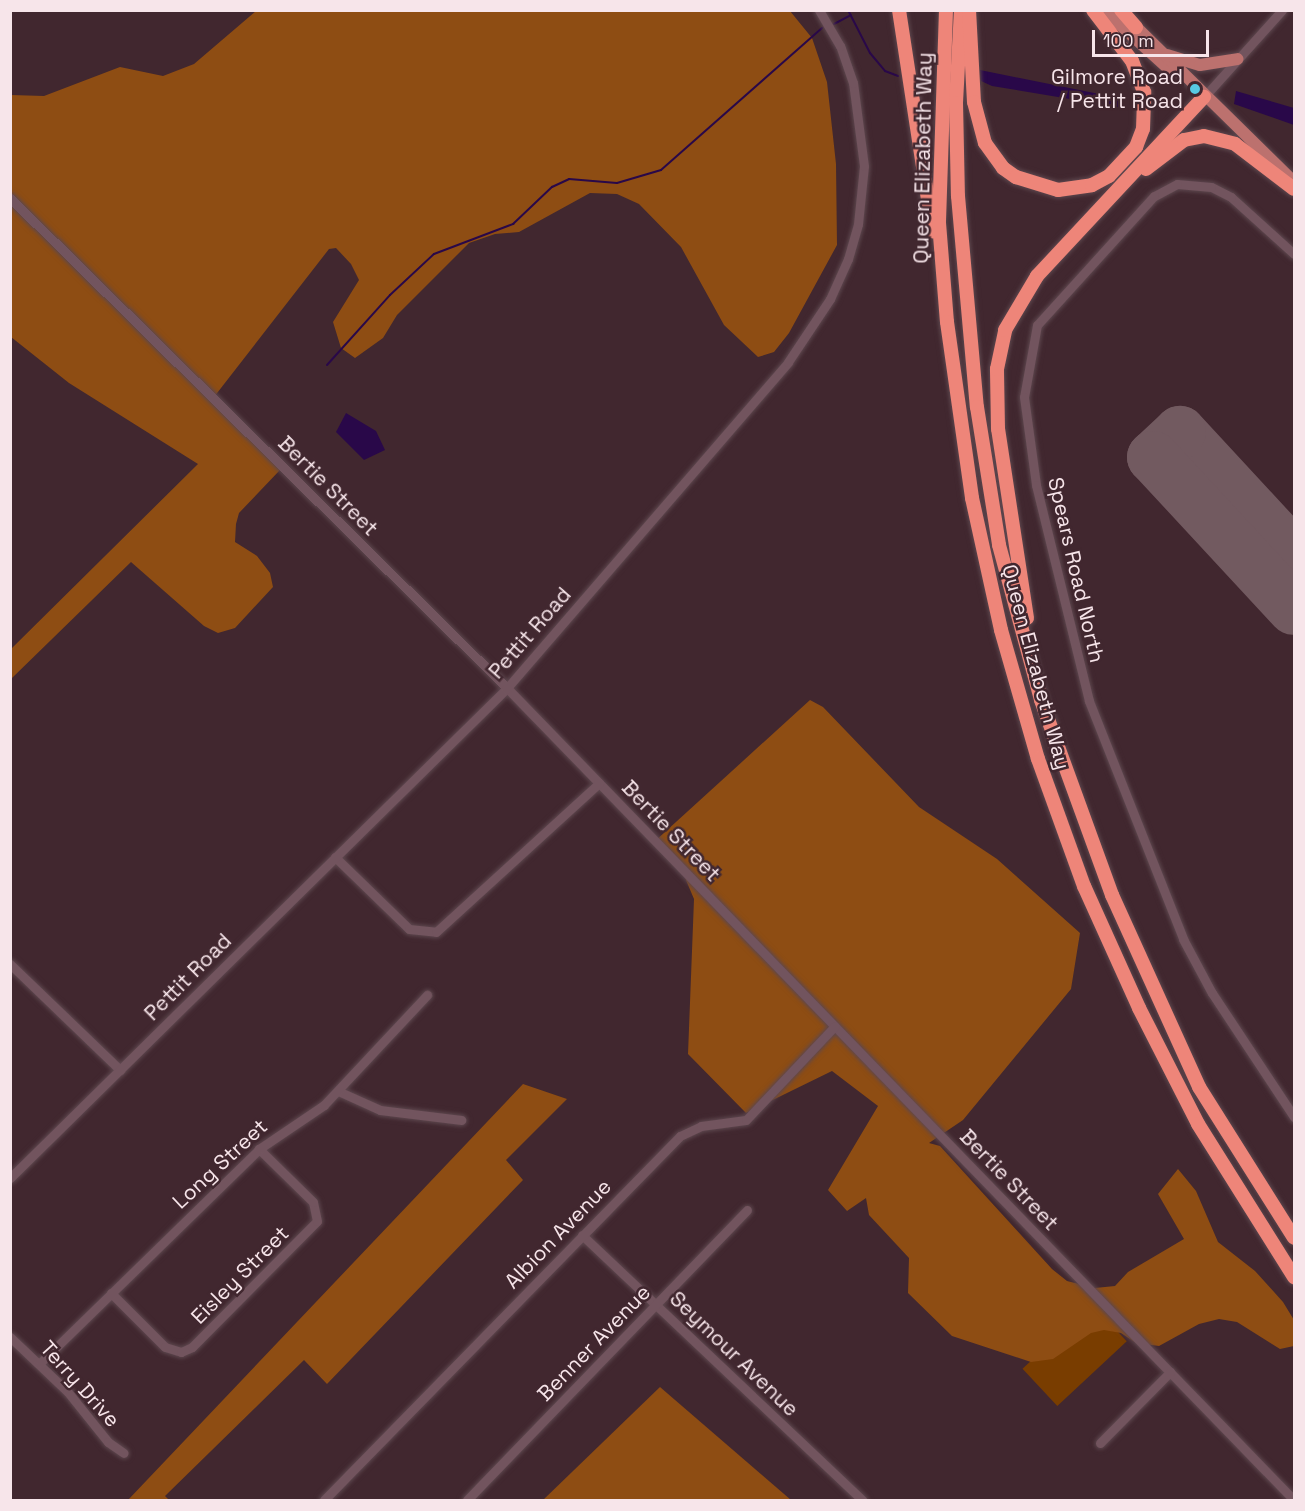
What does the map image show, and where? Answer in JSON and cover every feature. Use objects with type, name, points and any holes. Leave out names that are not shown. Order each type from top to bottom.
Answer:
[{"type":"highway","points":[[899,10],[946,322]]},
{"type":"highway","name":"Queen Elizabeth Way","points":[[946,10],[939,223],[946,322],[972,498],[1001,630],[1046,780],[1084,886],[1139,1008],[1198,1124],[1294,1277]]},
{"type":"highway","name":"Queen Elizabeth Way","points":[[961,10],[956,103],[958,196],[976,396],[999,545],[1041,700],[1112,895],[1199,1087],[1294,1238]]},
{"type":"highway","points":[[969,10],[974,102],[985,143],[1009,172],[1029,184],[1058,190],[1092,185],[1109,176],[1136,147],[1143,129],[1144,92],[1132,61],[1093,10]]},
{"type":"highway","points":[[1119,10],[1136,27]]},
{"type":"highway","points":[[1041,700],[1002,472],[997,369],[1005,330],[1022,297],[1113,194],[1204,97]]},
{"type":"highway","points":[[1113,194],[1184,140],[1203,136],[1235,144],[1294,189]]},
{"type":"main road","points":[[1104,10],[1204,97]]},
{"type":"main road","points":[[1136,27],[1204,97],[1294,183]]},
{"type":"main road","points":[[1159,50],[1200,65],[1238,59]]},
{"type":"street","name":"Pettit Road","points":[[10,1178],[507,688],[788,362],[830,299],[858,224],[864,166],[854,83],[840,46],[819,10]]},
{"type":"street","points":[[1204,97],[1282,10]]},
{"type":"street","name":"Spears Road North","points":[[1294,254],[1231,197],[1211,187],[1178,184],[1155,196],[1037,325],[1024,397],[1036,485],[1089,702],[1183,939],[1212,993],[1294,1117]]},
{"type":"street","name":"Bertie Street","points":[[10,198],[507,688],[1294,1500]]},
{"type":"street","points":[[335,857],[409,929],[436,932],[599,783]]},
{"type":"street","points":[[10,964],[120,1070]]},
{"type":"street","name":"Long Street","points":[[40,1364],[259,1149],[338,1091],[427,995]]},
{"type":"street","name":"Albion Avenue","points":[[324,1500],[680,1136],[701,1126],[746,1120],[835,1026]]},
{"type":"street","points":[[338,1091],[380,1110],[461,1120]]},
{"type":"street","name":"Eisley Street","points":[[111,1293],[165,1347],[181,1352],[192,1347],[317,1221],[313,1202],[259,1149]]},
{"type":"street","name":"Benner Avenue","points":[[467,1500],[747,1210]]},
{"type":"street","name":"Seymour Avenue","points":[[582,1234],[862,1500]]},
{"type":"street","name":"Terry Drive","points":[[10,1337],[40,1364],[90,1416],[108,1442],[124,1453]]},
{"type":"street","points":[[1100,1443],[1170,1372]]},
{"type":"shaded area","points":[[256,11],[790,11],[812,38],[827,82],[836,164],[837,245],[789,333],[774,352],[758,357],[724,325],[681,247],[639,204],[617,194],[590,193],[519,232],[495,234],[469,243],[397,315],[383,338],[355,358],[341,348],[333,322],[359,280],[351,264],[336,248],[329,249],[214,397],[280,470],[239,513],[236,524],[235,542],[257,556],[270,573],[273,587],[235,628],[218,633],[204,626],[131,562],[11,679],[11,649],[198,464],[69,383],[11,337],[11,95],[44,96],[120,67],[163,76],[194,64]]},
{"type":"shaded area","points":[[980,70],[1124,99],[1124,108],[992,86],[981,81]]},
{"type":"shaded area","points":[[1236,91],[1294,108],[1294,125],[1234,104]]},
{"type":"shaded area","points":[[346,413],[376,431],[385,450],[364,460],[336,432]]},
{"type":"shaded area","points":[[810,700],[823,707],[919,807],[997,859],[1080,933],[1071,989],[963,1120],[929,1143],[940,1146],[1052,1269],[1067,1281],[1095,1288],[1115,1286],[1128,1272],[1184,1239],[1158,1194],[1178,1169],[1196,1191],[1218,1242],[1255,1271],[1283,1302],[1294,1320],[1294,1346],[1280,1349],[1237,1322],[1219,1319],[1199,1324],[1159,1346],[1136,1343],[1121,1333],[1104,1330],[1091,1333],[1053,1359],[1031,1362],[952,1336],[908,1293],[909,1258],[869,1215],[866,1198],[847,1211],[828,1190],[878,1106],[832,1071],[746,1113],[688,1054],[694,899],[683,873],[654,842]]},
{"type":"shaded area","points":[[523,1084],[567,1099],[506,1160],[523,1180],[327,1384],[304,1360],[165,1496],[169,1500],[128,1500]]},
{"type":"shaded area","points":[[1092,1304],[1127,1341],[1057,1406],[1023,1369]]},
{"type":"shaded area","points":[[660,1387],[791,1500],[543,1500]]},
{"type":"waterway","points":[[848,10],[870,53],[885,71],[898,76]]},
{"type":"waterway","points":[[834,24],[851,15]]},
{"type":"waterway","points":[[327,365],[390,295],[434,254],[513,224],[552,187],[569,179],[617,183],[661,170],[822,28]]},
{"type":"runway","points":[[1294,555],[1180,432],[1153,457],[1294,609]]},
{"type":"place","name":"Gilmore Road / Pettit Road","points":[[1195,89]]}]
